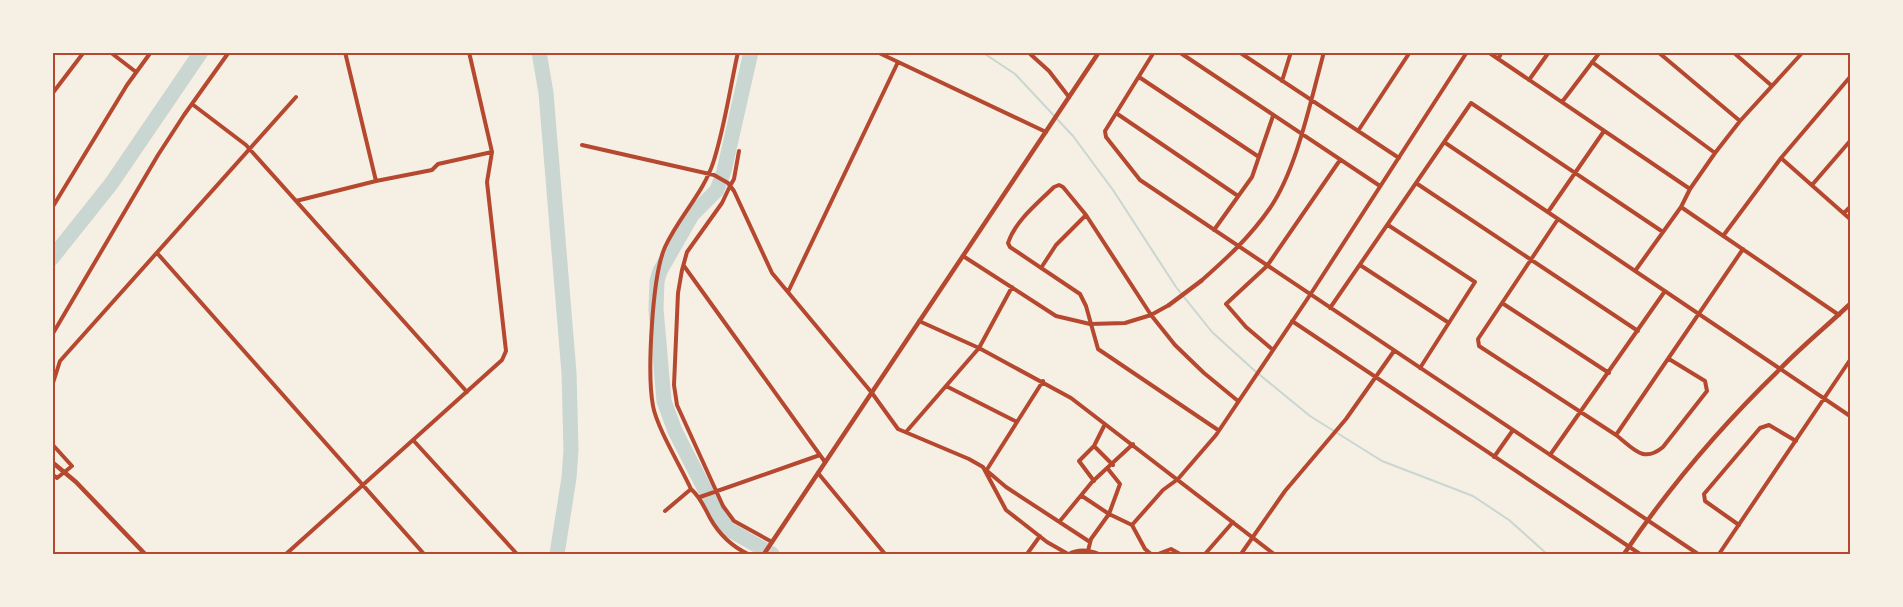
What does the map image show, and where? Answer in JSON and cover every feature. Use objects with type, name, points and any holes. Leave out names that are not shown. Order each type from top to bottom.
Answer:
[{"type":"street","points":[[52,94],[84,52]]},
{"type":"street","points":[[110,52],[136,72]]},
{"type":"street","points":[[52,208],[136,72],[151,52]]},
{"type":"street","points":[[52,335],[158,155],[229,52]]},
{"type":"street","points":[[345,52],[376,181]]},
{"type":"street","points":[[286,555],[502,360],[506,351],[487,182],[492,152],[469,52]]},
{"type":"street","points":[[738,52],[711,175],[674,229],[664,249],[657,276],[650,363],[653,407],[691,489],[700,497],[710,519],[723,538],[748,555]]},
{"type":"street","points":[[877,52],[1046,132]]},
{"type":"street","points":[[1028,52],[1048,71],[1069,97]]},
{"type":"street","points":[[764,555],[1099,52]]},
{"type":"street","points":[[1154,52],[1105,131],[1106,137],[1140,180],[1698,555]]},
{"type":"street","points":[[1179,52],[1380,186]]},
{"type":"street","points":[[1239,52],[1399,158]]},
{"type":"street","points":[[1282,81],[1291,52]]},
{"type":"street","points":[[963,255],[1056,316],[1090,324],[1125,323],[1151,315],[1201,281],[1239,247],[1271,206],[1289,171],[1324,52]]},
{"type":"street","points":[[1358,131],[1410,52]]},
{"type":"street","points":[[1132,525],[1163,490],[1178,479],[1218,430],[1310,295],[1467,52]]},
{"type":"street","points":[[1488,52],[1690,189]]},
{"type":"street","points":[[1498,59],[1502,52]]},
{"type":"street","points":[[1529,80],[1549,52]]},
{"type":"street","points":[[1562,102],[1600,52]]},
{"type":"street","points":[[1658,52],[1740,121]]},
{"type":"street","points":[[1733,52],[1773,86]]},
{"type":"street","points":[[1635,271],[1681,207],[1690,189],[1715,153],[1740,121],[1803,52]]},
{"type":"street","points":[[788,292],[898,62]]},
{"type":"street","points":[[1592,62],[1715,153]]},
{"type":"street","points":[[1139,76],[1259,157]]},
{"type":"street","points":[[1723,236],[1781,158],[1851,76]]},
{"type":"street","points":[[52,386],[60,361],[296,97]]},
{"type":"street","points":[[1330,308],[1471,103],[1663,232]]},
{"type":"street","points":[[192,104],[250,149],[467,392]]},
{"type":"street","points":[[1116,113],[1238,196]]},
{"type":"street","points":[[1214,230],[1252,177],[1273,116]]},
{"type":"street","points":[[1548,212],[1604,131]]},
{"type":"street","points":[[1812,185],[1851,141]]},
{"type":"street","points":[[1444,142],[1851,416]]},
{"type":"street","points":[[582,144],[711,175],[729,185],[772,273],[872,393],[898,429],[983,467],[1006,487],[1090,542]]},
{"type":"street","points":[[739,151],[734,179],[722,203],[687,252],[683,265],[677,305],[674,385],[677,405],[723,506],[734,521],[772,542]]},
{"type":"street","points":[[296,201],[432,170],[438,164],[492,152]]},
{"type":"street","points":[[1781,158],[1851,219]]},
{"type":"street","points":[[1273,350],[1246,327],[1226,304],[1267,266],[1340,159]]},
{"type":"street","points":[[1416,183],[1638,330]]},
{"type":"street","points":[[1218,430],[1098,349],[1086,306],[1080,294],[1010,247],[1008,243],[1010,236],[1029,212],[1059,185],[1064,187],[1086,214],[1151,315],[1174,345],[1238,401]]},
{"type":"street","points":[[1681,207],[1839,315]]},
{"type":"street","points":[[1844,213],[1851,207]]},
{"type":"street","points":[[1041,268],[1056,245],[1086,214]]},
{"type":"street","points":[[1558,219],[1478,339],[1479,346],[1643,455],[1654,455],[1663,447],[1707,391],[1705,381],[1670,359]]},
{"type":"street","points":[[1388,225],[1475,282],[1420,368]]},
{"type":"street","points":[[1616,435],[1743,249]]},
{"type":"street","points":[[157,253],[424,555]]},
{"type":"street","points":[[683,265],[825,462]]},
{"type":"street","points":[[1360,265],[1449,323]]},
{"type":"street","points":[[906,432],[979,348],[1012,287]]},
{"type":"street","points":[[1550,455],[1665,291]]},
{"type":"street","points":[[1502,303],[1609,373]]},
{"type":"street","points":[[1624,555],[1647,520],[1719,433],[1780,369],[1851,304]]},
{"type":"street","points":[[919,321],[979,348],[1071,398],[1275,555]]},
{"type":"street","points":[[1292,321],[1640,555]]},
{"type":"street","points":[[1241,555],[1285,491],[1334,435],[1394,351]]},
{"type":"street","points":[[1719,555],[1851,360]]},
{"type":"street","points":[[986,471],[1043,381]]},
{"type":"street","points":[[946,386],[1017,422]]},
{"type":"street","points":[[1094,481],[1079,461],[1094,446],[1105,424]]},
{"type":"street","points":[[1739,525],[1705,501],[1704,494],[1760,428],[1766,425],[1772,426],[1796,441]]},
{"type":"street","points":[[1494,457],[1513,430]]},
{"type":"street","points":[[413,440],[517,555]]},
{"type":"street","points":[[52,444],[72,466],[57,478],[52,474]]},
{"type":"street","points":[[1060,521],[1075,501],[1133,444]]},
{"type":"street","points":[[1094,446],[1113,465]]},
{"type":"street","points":[[700,497],[820,455]]},
{"type":"street","points":[[52,462],[109,515],[145,555]]},
{"type":"street","points":[[1088,551],[1090,542],[1109,514],[1120,484],[1108,469]]},
{"type":"street","points":[[986,471],[1006,510],[1040,536],[1069,555],[1076,550],[1099,555]]},
{"type":"street","points":[[818,473],[885,555]]},
{"type":"street","points":[[665,510],[691,489]]},
{"type":"street","points":[[1082,496],[1109,514],[1132,525],[1144,549],[1151,555]]},
{"type":"street","points":[[1205,555],[1233,522]]},
{"type":"street","points":[[1027,555],[1040,536]]},
{"type":"street","points":[[1158,555],[1171,549],[1180,555]]},
{"type":"waterway","points":[[52,258],[111,184],[201,52]]},
{"type":"waterway","points":[[539,52],[546,93],[569,373],[571,450],[557,554]]},
{"type":"waterway","points":[[751,52],[724,171],[717,190],[692,215],[660,271],[657,281],[656,309],[664,401],[675,431],[719,517],[728,529],[772,554]]},
{"type":"waterway","points":[[982,52],[1015,74],[1073,136],[1113,190],[1176,287],[1212,332],[1255,371],[1310,416],[1382,461],[1473,496],[1509,520],[1547,554]]}]
